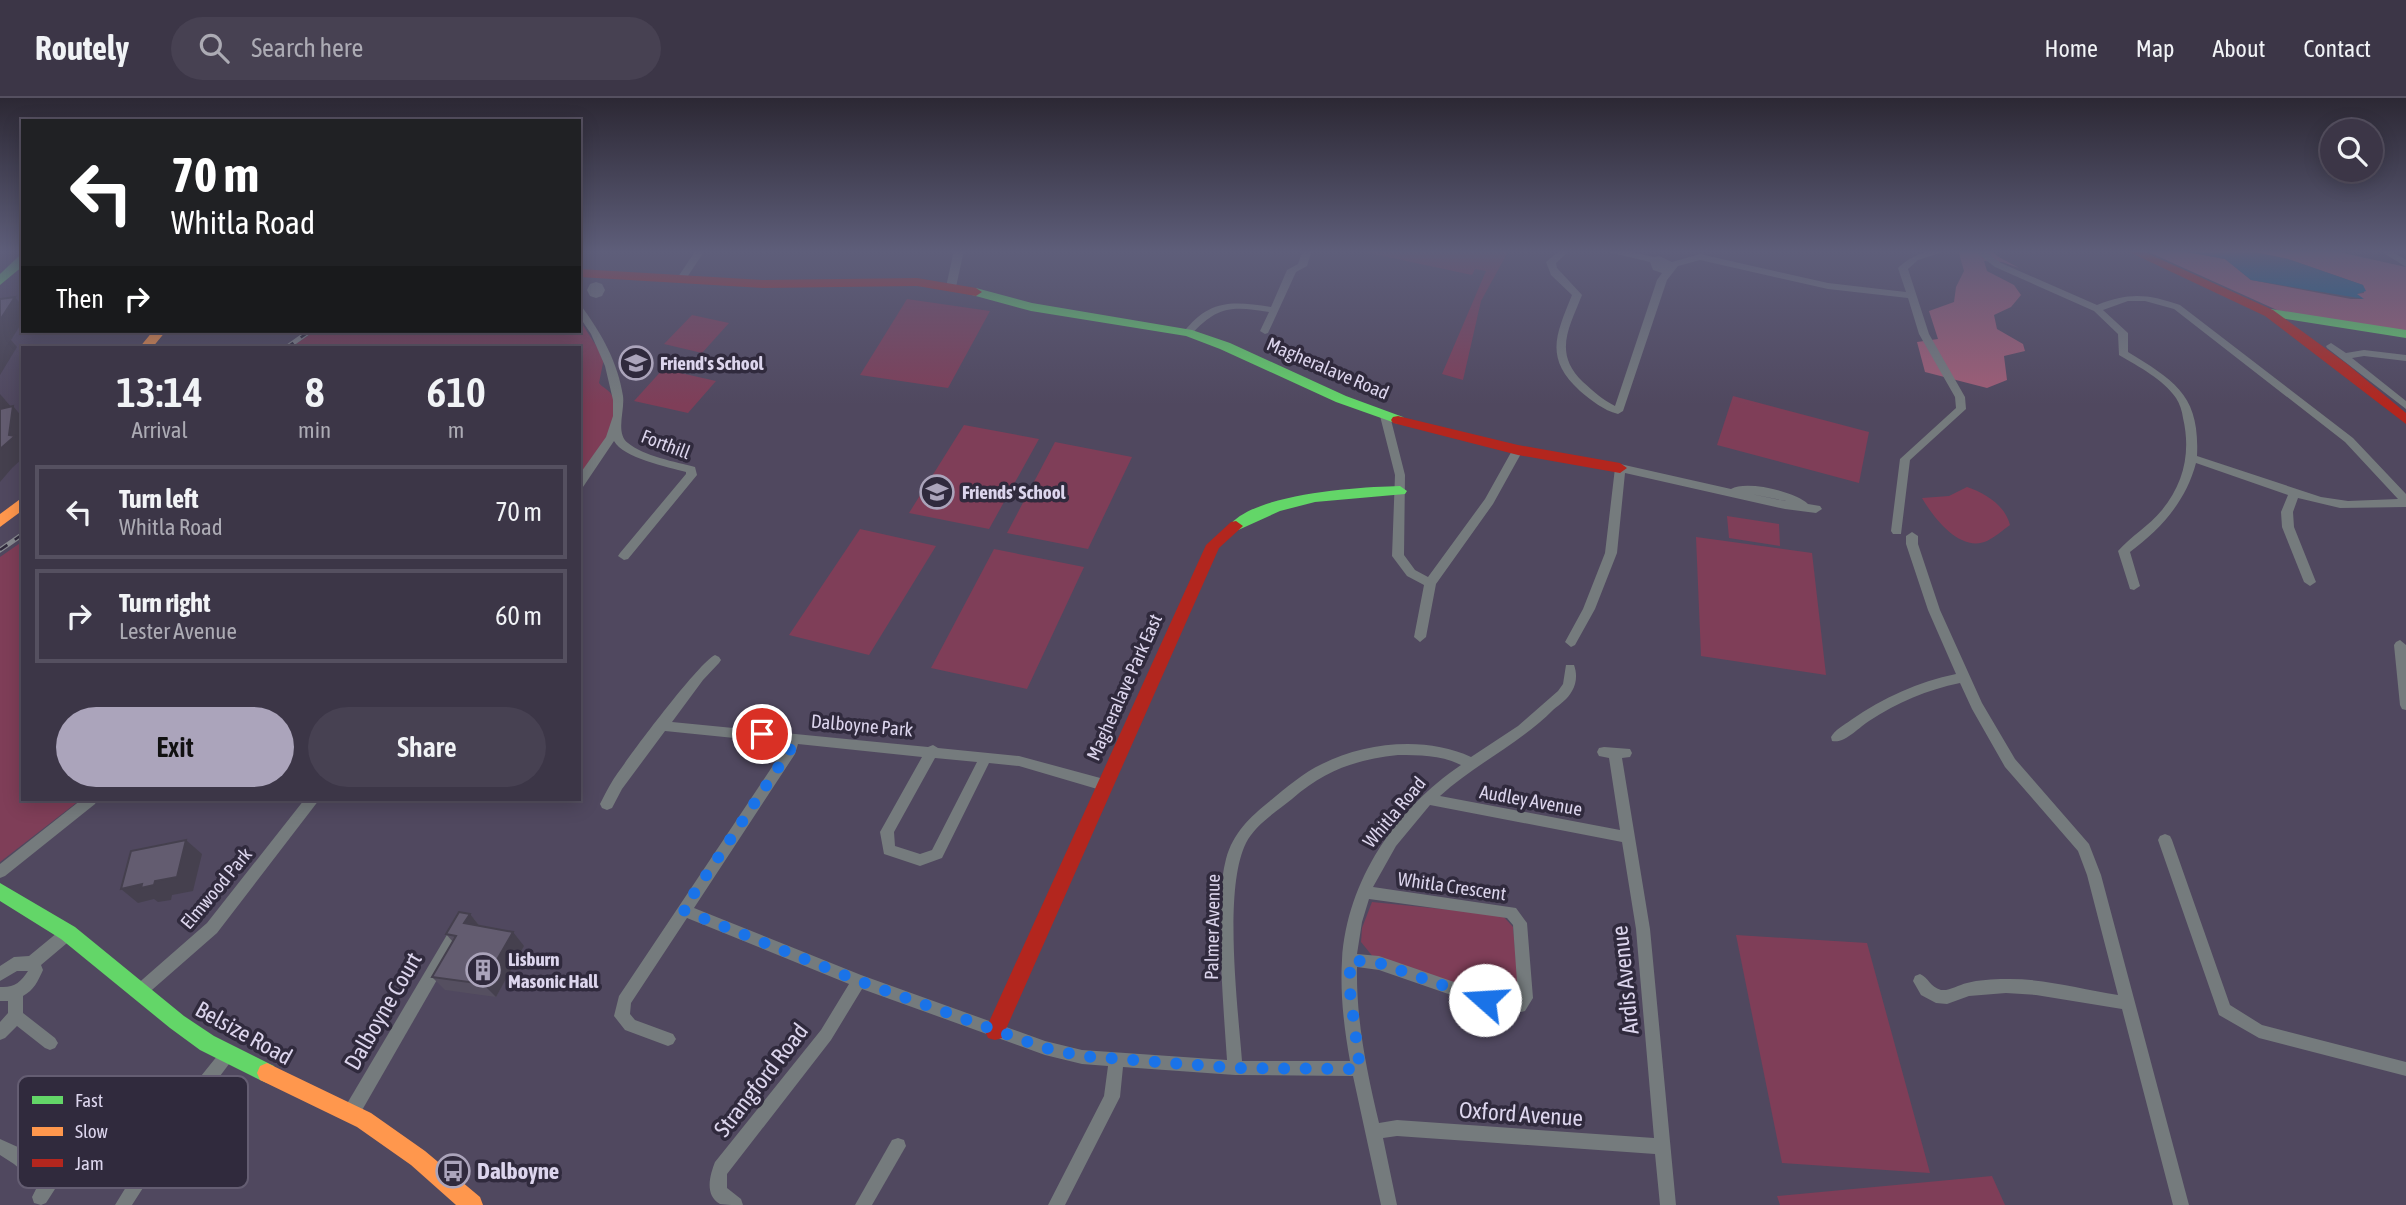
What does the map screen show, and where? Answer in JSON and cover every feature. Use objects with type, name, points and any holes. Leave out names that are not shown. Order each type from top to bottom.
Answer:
[{"type":"street","name":"Magheralave Road","points":[[1010,302],[1188,332],[1385,416],[1446,434],[1726,490],[1762,505],[1785,510],[1816,509]]},
{"type":"street","points":[[1265,331],[1278,302]]},
{"type":"street","points":[[1575,302],[1562,335],[1559,352],[1562,364],[1569,375],[1598,401],[1618,411],[1655,302]]},
{"type":"street","points":[[1913,302],[1924,334],[1960,397],[1961,409],[1905,459],[1905,533],[1912,544],[1931,601],[1962,677],[2010,763],[2084,848],[2103,908],[2181,1205]]},
{"type":"street","points":[[2080,302],[2096,309],[2123,333],[2123,353],[2156,375],[2183,398],[2194,434],[2194,459],[2188,478],[2175,501],[2150,533],[2124,551],[2133,586]]},
{"type":"street","points":[[2096,309],[2114,302]]},
{"type":"street","points":[[2161,302],[2176,307],[2350,440],[2406,502]]},
{"type":"street","points":[[2244,302],[2269,313],[2342,367],[2406,420]]},
{"type":"street","points":[[1188,332],[1198,319],[1212,309],[1223,306],[1237,304],[1274,310]]},
{"type":"street","name":"Forthill","points":[[581,312],[608,358],[618,410],[615,429],[581,481]]},
{"type":"street","points":[[2269,313],[2406,334]]},
{"type":"street","points":[[2331,346],[2406,406]]},
{"type":"street","points":[[2346,356],[2364,353],[2406,358]]},
{"type":"street","points":[[1385,416],[1399,467],[1401,491],[1398,556],[1411,573],[1430,583]]},
{"type":"street","name":"Forthill","points":[[615,429],[621,444],[636,453],[691,470],[692,475],[624,556]]},
{"type":"street","points":[[1420,637],[1430,583],[1489,500],[1518,450]]},
{"type":"street","points":[[2194,459],[2341,504],[2406,502]]},
{"type":"street","points":[[1571,642],[1599,586],[1611,553],[1620,468]]},
{"type":"street","name":"Magheralave Park East","points":[[995,1031],[1204,561],[1223,534],[1252,514],[1303,499],[1325,495],[1401,491]]},
{"type":"street","points":[[2295,492],[2287,512],[2288,527],[2309,582]]},
{"type":"street","points":[[0,522],[21,504]]},
{"type":"street","points":[[2400,645],[2406,705]]},
{"type":"street","points":[[607,804],[617,785],[699,677],[715,660]]},
{"type":"street","name":"Whitla Road","points":[[1389,1205],[1360,1069],[1349,984],[1354,924],[1364,892],[1376,862],[1427,799],[1470,763],[1532,723],[1568,688],[1570,668]]},
{"type":"street","points":[[1838,737],[1879,705],[1921,688],[1962,677]]},
{"type":"street","name":"Dalboyne Park","points":[[663,726],[933,750],[1019,761],[1104,785]]},
{"type":"street","points":[[668,1039],[630,1025],[622,1016],[624,1001],[790,750],[793,738]]},
{"type":"street","name":"Dalboyne Park","points":[[933,750],[887,832],[888,850],[920,859],[937,854],[986,757]]},
{"type":"street","name":"Palmer Avenue","points":[[1235,1068],[1228,932],[1230,879],[1240,841],[1303,782],[1321,770],[1349,758],[1405,750],[1445,754],[1470,763]]},
{"type":"street","name":"Ardis Avenue","points":[[1615,752],[1643,929],[1668,1205]]},
{"type":"street","name":"Audley Avenue","points":[[1427,799],[1629,836]]},
{"type":"street","points":[[0,872],[89,801]]},
{"type":"street","name":"Elmwood Park","points":[[140,991],[212,928],[311,801]]},
{"type":"street","points":[[2165,841],[2224,1010],[2259,1031],[2406,1069]]},
{"type":"street","name":"Belsize Road","points":[[0,891],[68,933],[177,1022],[227,1055],[351,1113],[418,1158],[471,1205]]},
{"type":"street","name":"Whitla Crescent","points":[[1351,960],[1379,963],[1509,1008],[1520,1006],[1526,998],[1520,923],[1511,912],[1364,892]]},
{"type":"street","points":[[683,910],[859,981],[1057,1051],[1116,1060],[1235,1068],[1360,1069]]},
{"type":"street","points":[[0,974],[14,964],[32,963],[68,933]]},
{"type":"street","name":"Dalboyne Court","points":[[351,1113],[456,933]]},
{"type":"street","points":[[32,963],[36,970],[27,985],[7,993],[16,1016],[50,1043]]},
{"type":"street","name":"Strangford Road","points":[[735,1205],[719,1192],[718,1177],[722,1168],[826,1035],[859,981]]},
{"type":"street","points":[[1920,981],[1936,996],[1947,997],[1969,989],[2006,986],[2126,1003]]},
{"type":"street","points":[[0,1033],[16,1016]]},
{"type":"street","points":[[210,1076],[227,1055]]},
{"type":"street","points":[[1056,1205],[1112,1097],[1116,1060]]},
{"type":"street","name":"Oxford Avenue","points":[[1375,1132],[1397,1128],[1663,1147]]},
{"type":"street","points":[[863,1205],[898,1146]]},
{"type":"street","points":[[0,1147],[18,1154]]},
{"type":"street","points":[[123,1205],[134,1188]]},
{"type":"shaded area","points":[[905,302],[925,302],[990,311],[948,388],[860,375]]},
{"type":"shaded area","points":[[1473,302],[1481,302],[1463,380],[1442,374]]},
{"type":"shaded area","points":[[1954,302],[2015,302],[2011,307],[1994,315],[1997,329],[2023,344],[2025,351],[2004,356],[2007,380],[1987,388],[1925,372],[1917,342],[1938,339],[1929,311]]},
{"type":"shaded area","points":[[2259,302],[2406,302],[2406,336],[2297,319]]},
{"type":"shaded area","points":[[692,315],[729,323],[702,353],[664,344]]},
{"type":"shaded area","points":[[581,322],[604,358],[599,383],[611,394],[616,415],[607,438],[581,474],[581,346],[293,346],[312,333],[581,333]]},
{"type":"shaded area","points":[[663,369],[716,381],[688,413],[634,401]]},
{"type":"shaded area","points":[[1733,396],[1869,432],[1859,483],[1717,445]]},
{"type":"shaded area","points":[[964,425],[1039,439],[989,529],[909,513]]},
{"type":"shaded area","points":[[1055,442],[1132,457],[1088,549],[1007,533]]},
{"type":"shaded area","points":[[1967,487],[1999,506],[2010,525],[1987,541],[1967,542],[1957,538],[1940,523],[1922,498],[1949,496]]},
{"type":"shaded area","points":[[1727,516],[1779,524],[1780,546],[1729,538]]},
{"type":"shaded area","points":[[860,529],[936,546],[869,655],[789,635]]},
{"type":"shaded area","points":[[1696,537],[1812,553],[1826,675],[1701,656]]},
{"type":"shaded area","points":[[21,542],[21,801],[79,801],[0,862],[0,557]]},
{"type":"shaded area","points":[[994,549],[1084,567],[1027,689],[931,668]]},
{"type":"shaded area","points":[[1372,902],[1502,915],[1513,927],[1519,993],[1512,1003],[1374,958],[1361,942],[1362,928]]},
{"type":"shaded area","points":[[1736,935],[1867,943],[1930,1173],[1782,1163]]},
{"type":"shaded area","points":[[1992,1176],[2005,1205],[1780,1205],[1777,1196]]},
{"type":"building","points":[[0,302],[12,302],[0,320]]},
{"type":"building","points":[[13,406],[9,435],[15,436],[0,449],[0,409]]},
{"type":"building","points":[[186,840],[177,877],[155,881],[154,885],[141,888],[142,884],[121,889],[131,851]]},
{"type":"building","points":[[459,912],[470,914],[464,923],[513,932],[483,984],[432,977],[456,936],[446,934]]},
{"type":"railway","points":[[289,346],[307,333]]},
{"type":"railway","points":[[0,550],[21,535]]},
{"type":"traffic: fast","points":[[1011,302],[1188,333],[1225,346],[1341,399],[1398,420]]},
{"type":"traffic: fast","points":[[2271,313],[2406,334]]},
{"type":"traffic: fast","points":[[1236,526],[1275,507],[1295,501],[1336,494],[1400,491]]},
{"type":"traffic: fast","points":[[0,891],[68,933],[177,1022],[207,1043],[267,1073]]},
{"type":"traffic: slow","points":[[147,346],[158,333]]},
{"type":"traffic: slow","points":[[0,522],[21,504]]},
{"type":"traffic: slow","points":[[267,1073],[364,1120],[418,1158],[472,1205]]},
{"type":"traffic: jam","points":[[2244,302],[2269,313],[2342,367],[2406,420]]},
{"type":"traffic: jam","points":[[1398,420],[1518,450],[1620,468]]},
{"type":"traffic: jam","points":[[995,1031],[1213,545],[1236,526]]},
{"type":"place","name":"Friend's School","points":[[636,363]]},
{"type":"place","name":"Friends' School","points":[[937,492]]},
{"type":"place","name":"Lisburn Masonic Hall","points":[[483,970]]},
{"type":"place","name":"Dalboyne","points":[[453,1171]]},
{"type":"route","points":[[762,734],[793,738],[790,750],[683,910],[859,981],[1045,1048],[1116,1060],[1235,1068],[1360,1069],[1349,984],[1351,960],[1379,963],[1485,1000]]}]
